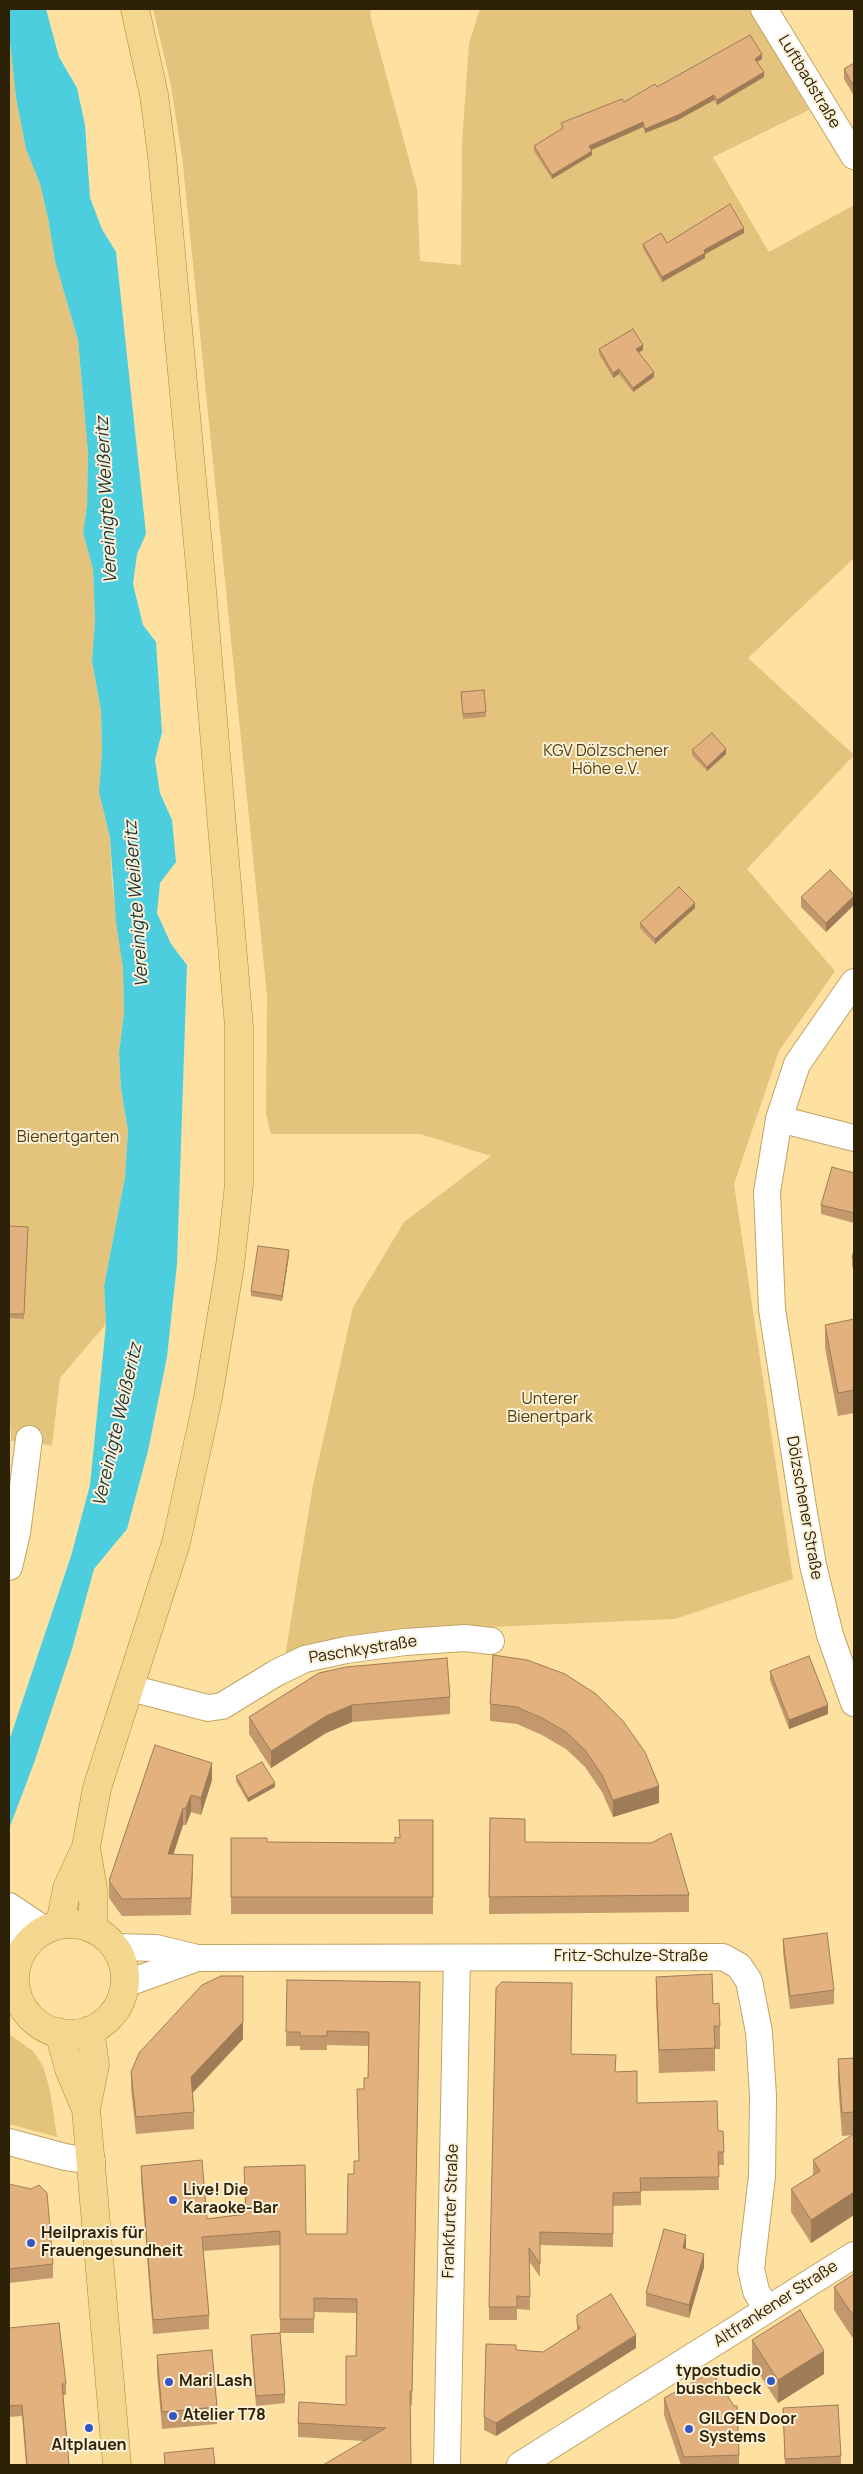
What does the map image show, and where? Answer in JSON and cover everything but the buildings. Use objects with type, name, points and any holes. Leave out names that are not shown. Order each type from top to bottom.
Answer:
[{"type":"main road","points":[[52,1927],[86,1847],[97,1788],[176,1543],[208,1398],[236,1226],[239,1184],[239,1026],[169,219],[154,95],[135,9]]},
{"type":"main road","points":[[86,1847],[94,1889],[94,1928]]},
{"type":"main road","points":[[76,1924],[94,1928],[116,1947],[124,1966],[125,1984],[119,2004],[107,2020],[90,2030],[76,2033],[59,2032],[41,2025],[27,2014],[19,1998],[15,1975],[14,1928],[32,1940],[52,1927],[76,1924]]},
{"type":"main road","points":[[86,2109],[94,2065],[90,2030]]},
{"type":"main road","points":[[59,2032],[69,2069],[86,2109],[92,2161],[116,2465]]},
{"type":"street","name":"Luftbadstraße","points":[[764,9],[854,156]]},
{"type":"street","name":"Dölzschener Straße","points":[[854,982],[797,1064],[778,1119],[767,1192],[772,1309],[811,1555],[842,1638],[854,1703]]},
{"type":"street","points":[[778,1119],[854,1138]]},
{"type":"street","points":[[9,1567],[29,1439]]},
{"type":"street","name":"Paschkystraße","points":[[130,1688],[208,1708],[222,1706],[276,1673],[305,1659],[346,1650],[405,1642],[465,1638],[491,1641]]},
{"type":"street","name":"Fritz-Schulze-Straße","points":[[116,1947],[156,1948],[197,1958],[723,1957],[739,1966],[749,1981],[759,2032],[764,2096],[762,2176],[751,2269],[756,2291],[767,2310]]},
{"type":"street","name":"Fritz-Schulze-Straße","points":[[125,1984],[197,1958]]},
{"type":"street","name":"Frankfurter Straße","points":[[447,2465],[457,1958]]},
{"type":"street","points":[[9,2142],[65,2157],[92,2161]]},
{"type":"street","name":"Altfrankener Straße","points":[[520,2465],[854,2255]]},
{"type":"green space","points":[[153,9],[371,9],[370,15],[417,189],[420,261],[461,265],[462,143],[469,43],[480,9],[749,9],[809,110],[713,157],[769,252],[854,205],[854,558],[748,658],[854,755],[747,869],[835,971],[779,1051],[734,1184],[793,1579],[675,1619],[468,1628],[285,1656],[313,1485],[353,1307],[404,1222],[491,1156],[420,1134],[271,1134],[266,1114],[267,996],[182,156],[170,81]]},
{"type":"green space","name":"Bienertgarten","points":[[9,33],[16,98],[26,149],[40,184],[55,261],[78,340],[88,453],[87,505],[83,533],[93,569],[95,620],[92,661],[101,711],[102,750],[99,792],[110,838],[112,883],[123,968],[124,1013],[119,1053],[121,1089],[128,1131],[125,1177],[104,1286],[106,1324],[60,1378],[52,1446],[36,1442],[11,1441],[11,1426],[9,1425]]},
{"type":"green space","points":[[9,2034],[33,2051],[43,2066],[50,2090],[57,2137],[9,2124]]},
{"type":"water","name":"Vereinigte Weißeritz","points":[[9,9],[46,9],[59,57],[77,88],[85,125],[90,198],[102,229],[116,252],[146,534],[137,554],[133,584],[143,625],[156,642],[162,732],[155,760],[160,793],[172,820],[176,862],[160,883],[157,913],[171,944],[187,965],[177,1264],[167,1357],[148,1451],[127,1529],[94,1569],[72,1649],[34,1763],[9,1829],[9,1741],[71,1556],[90,1485],[106,1324],[104,1286],[125,1177],[128,1131],[121,1089],[119,1053],[124,1013],[123,968],[116,922],[110,838],[99,792],[102,750],[101,711],[92,661],[95,620],[93,569],[83,533],[87,505],[88,453],[78,340],[55,261],[40,184],[26,149],[16,98],[9,33]]},
{"type":"place","name":"Live! Die Karaoke-Bar","points":[[173,2200]]},
{"type":"place","name":"Heilpraxis für Frauengesundheit","points":[[31,2243]]},
{"type":"place","name":"typostudio buschbeck","points":[[771,2381]]},
{"type":"place","name":"Mari Lash","points":[[169,2382]]},
{"type":"place","name":"Atelier T78","points":[[173,2416]]},
{"type":"place","name":"Altplauen","points":[[89,2428]]},
{"type":"place","name":"GILGEN Door Systems","points":[[689,2429]]},
{"type":"park label","name":"KGV Dölzschener Höhe e.V.","points":[[606,761]]},
{"type":"park label","name":"Unterer Bienertpark","points":[[550,1409]]}]
